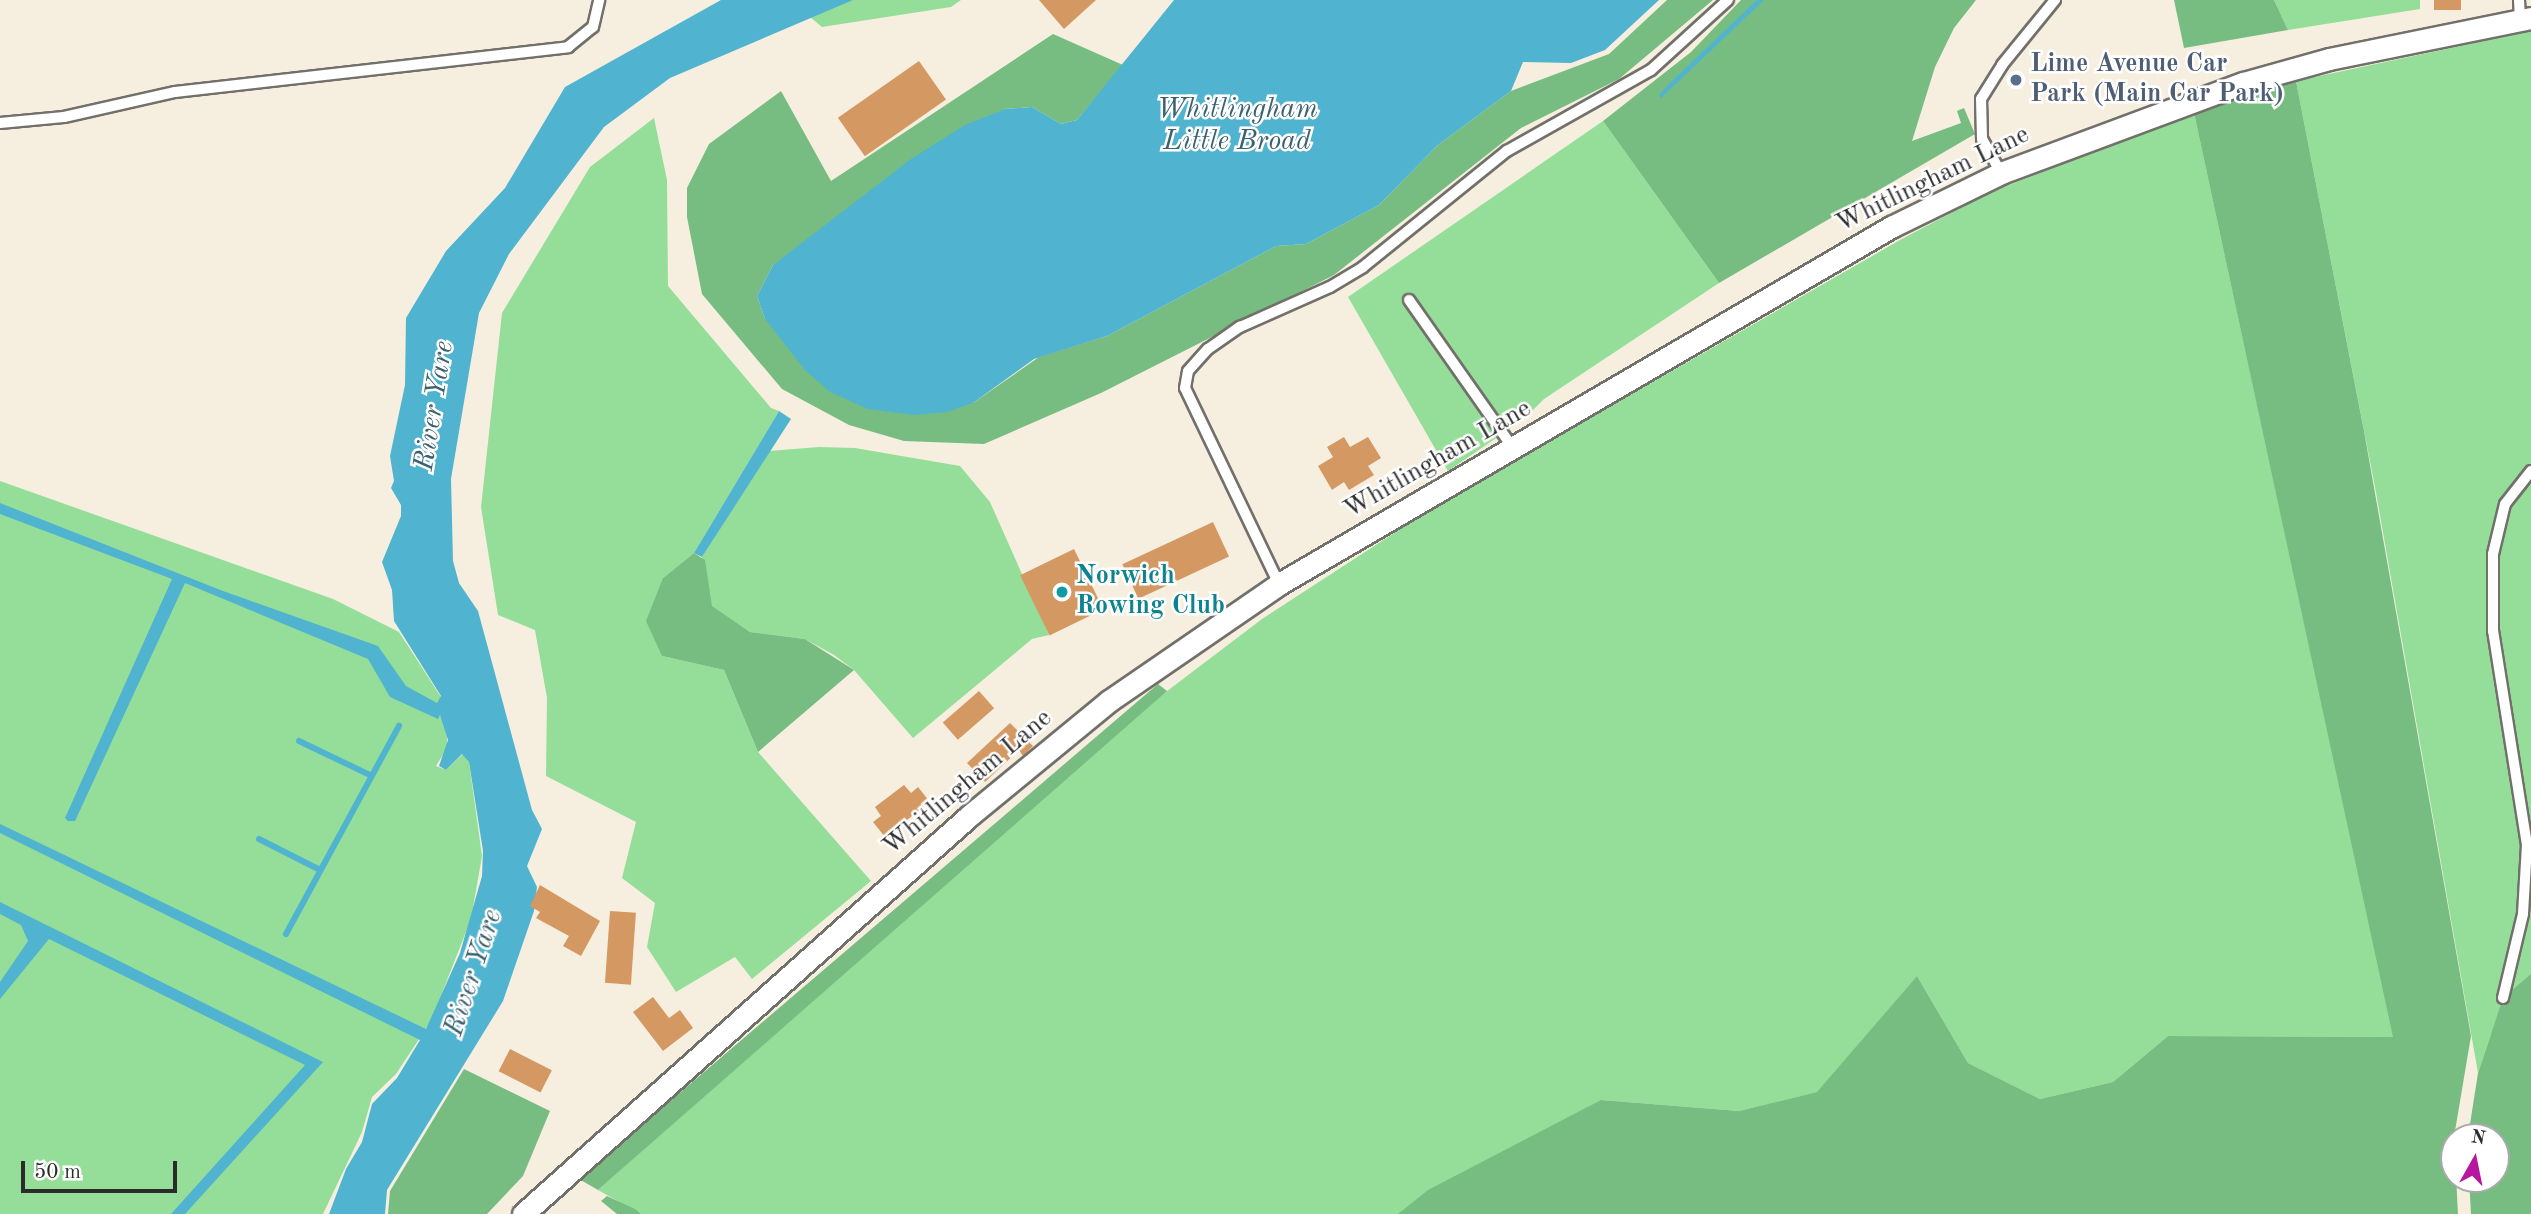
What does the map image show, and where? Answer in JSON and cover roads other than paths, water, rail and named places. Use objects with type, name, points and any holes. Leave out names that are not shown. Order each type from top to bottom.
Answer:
[{"type":"street","name":"Whitlingham Lane","points":[[523,1214],[969,816],[1108,701],[1279,584],[1891,227],[2001,173],[2243,83],[2329,59],[2523,13]]},
{"type":"lane","points":[[0,123],[64,117],[175,92],[568,47],[593,27],[599,0]]},
{"type":"lane","points":[[1279,584],[1185,388],[1188,371],[1208,349],[1240,327],[1330,287],[1363,267],[1507,151],[1651,69],[1728,0]]},
{"type":"lane","points":[[2001,173],[1982,139],[1980,99],[2002,65],[2055,0]]},
{"type":"lane","points":[[1409,300],[1513,448]]},
{"type":"lane","points":[[2503,998],[2523,914],[2527,845],[2493,631],[2493,554],[2505,505],[2531,471]]},
{"type":"water","name":"River Yare","points":[[721,0],[853,0],[670,78],[604,127],[509,254],[479,313],[451,479],[453,561],[459,583],[478,611],[532,810],[542,829],[527,866],[537,887],[534,911],[503,1001],[387,1190],[385,1214],[329,1214],[346,1169],[362,1142],[372,1104],[397,1078],[420,1040],[0,833],[0,824],[426,1029],[460,953],[482,876],[483,851],[469,762],[462,754],[446,770],[439,766],[448,740],[440,715],[438,719],[390,697],[368,659],[185,583],[75,821],[68,821],[65,818],[172,579],[0,514],[0,503],[223,591],[378,646],[406,686],[437,703],[441,696],[394,621],[392,590],[382,562],[401,516],[401,505],[391,488],[394,481],[390,456],[405,385],[406,318],[446,251],[505,188],[565,87]]},
{"type":"water","name":"Whitlingham Little Broad","points":[[1174,0],[1659,0],[1605,50],[1571,63],[1523,62],[1511,91],[1438,145],[1379,205],[1306,244],[1276,246],[1107,336],[1034,359],[973,403],[947,412],[914,415],[868,409],[830,392],[805,370],[765,319],[757,296],[773,265],[911,159],[965,125],[1005,109],[1032,107],[1061,124],[1077,120]]},
{"type":"water","points":[[1757,0],[1764,0],[1661,98],[1659,95],[1672,81]]},
{"type":"water","points":[[779,411],[791,419],[702,557],[694,553]]},
{"type":"water","points":[[0,902],[323,1062],[185,1214],[171,1214],[305,1065],[49,939],[0,999],[0,982],[28,941],[21,925],[0,914]]},
{"type":"waterway","points":[[286,934],[399,726]]},
{"type":"waterway","points":[[299,741],[370,775]]},
{"type":"waterway","points":[[259,839],[320,870]]},
{"type":"place","name":"Lime Avenue Car Park (Main Car Park)","points":[[2016,80]]},
{"type":"place","name":"Norwich Rowing Club","points":[[1062,592]]}]
